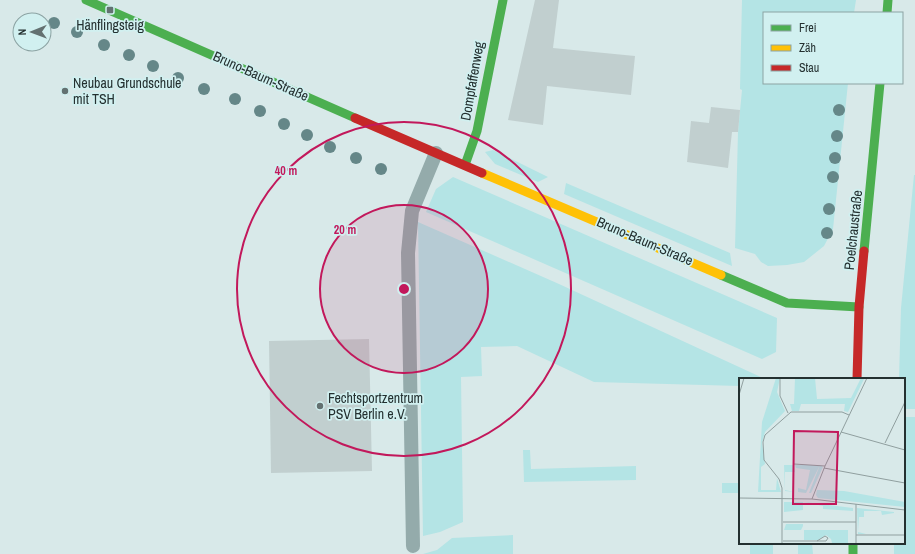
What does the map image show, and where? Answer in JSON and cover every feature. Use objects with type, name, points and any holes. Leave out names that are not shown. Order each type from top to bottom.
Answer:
[{"type":"street","name":"Bruno-Baum-Straße","points":[[86,0],[436,153],[787,302],[859,307]]},
{"type":"street","name":"Dompfaffenweg","points":[[465,165],[477,131],[502,0]]},
{"type":"street","points":[[887,12],[888,0]]},
{"type":"street","name":"Poelchaustraße","points":[[857,378],[859,307],[880,84]]},
{"type":"lane","points":[[413,546],[409,239],[412,211],[436,153]]},
{"type":"shaded area","points":[[742,0],[856,0],[854,12],[763,12],[763,84],[848,84],[833,229],[824,246],[804,262],[768,266],[761,262],[755,254],[735,248],[738,132],[742,90],[740,89]]},
{"type":"shaded area","points":[[493,150],[548,177],[538,182],[495,164],[485,152]]},
{"type":"shaded area","points":[[915,175],[915,409],[905,409],[905,378],[899,378],[901,308]]},
{"type":"shaded area","points":[[453,177],[777,318],[776,352],[762,359],[426,212],[436,189]]},
{"type":"shaded area","points":[[566,183],[730,253],[732,266],[564,194]]},
{"type":"shaded area","points":[[418,222],[559,284],[763,378],[739,378],[739,386],[594,382],[517,346],[481,347],[482,376],[461,377],[463,522],[440,532],[423,536]]},
{"type":"shaded area","points":[[905,417],[915,417],[915,554],[894,554],[894,544],[905,544]]},
{"type":"shaded area","points":[[523,450],[530,450],[531,469],[636,466],[636,480],[524,482]]},
{"type":"shaded area","points":[[722,483],[739,483],[739,493],[722,493]]},
{"type":"shaded area","points":[[513,535],[513,554],[423,554],[437,550],[452,538]]},
{"type":"shaded area","points":[[750,544],[773,544],[773,554],[750,554]]},
{"type":"shaded area","points":[[798,544],[812,544],[813,554],[798,554]]},
{"type":"building","points":[[535,0],[559,0],[553,48],[635,56],[631,95],[547,86],[543,125],[508,120]]},
{"type":"building","points":[[711,107],[740,110],[738,132],[732,132],[728,168],[687,162],[691,121],[709,123]]},
{"type":"building","name":"Fechtsportzentrum PSV Berlin e.V.","points":[[369,339],[372,471],[271,473],[269,341]]},
{"type":"traffic: fast","points":[[86,0],[355,118]]},
{"type":"traffic: fast","points":[[465,165],[477,131],[503,0]]},
{"type":"traffic: fast","points":[[887,12],[888,0]]},
{"type":"traffic: fast","points":[[864,251],[880,84]]},
{"type":"traffic: fast","points":[[721,275],[787,303],[859,307]]},
{"type":"traffic: fast","points":[[853,544],[853,554]]},
{"type":"traffic: slow","points":[[482,173],[721,275]]},
{"type":"traffic: jam","points":[[355,118],[482,173]]},
{"type":"traffic: jam","points":[[857,378],[859,307],[864,251]]},
{"type":"place","name":"Hänflingsteig","points":[[110,10]]},
{"type":"place","name":"Neubau Grundschule mit TSH","points":[[65,91]]},
{"type":"place","name":"Fechtsportzentrum PSV Berlin e.V.","points":[[320,406]]}]
